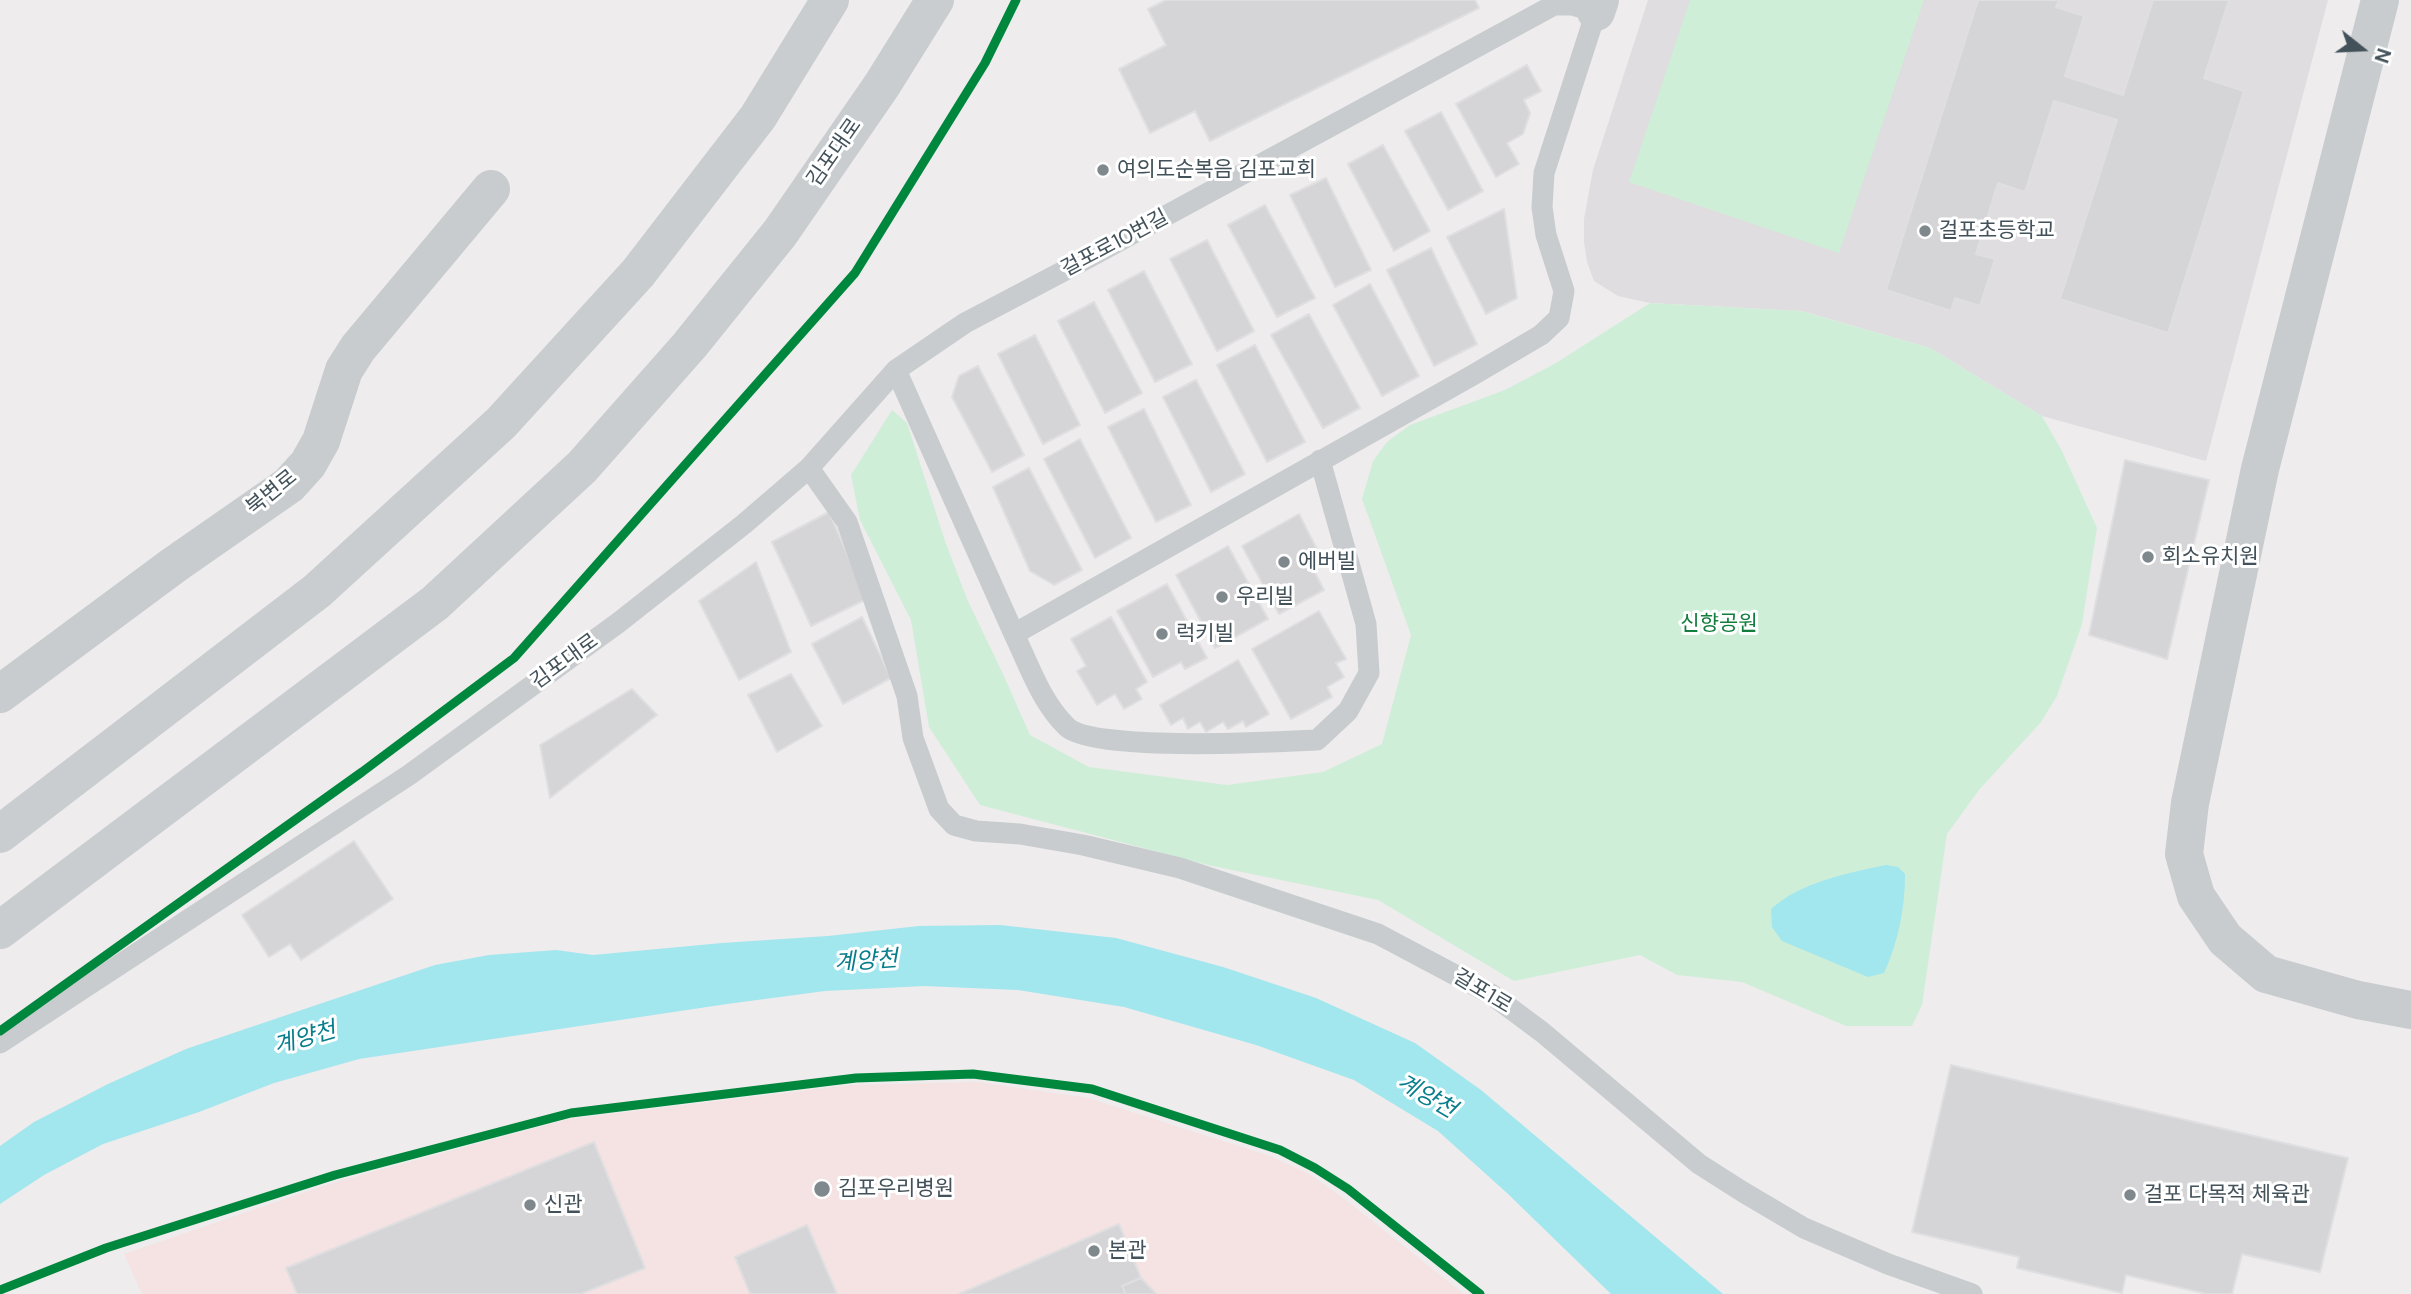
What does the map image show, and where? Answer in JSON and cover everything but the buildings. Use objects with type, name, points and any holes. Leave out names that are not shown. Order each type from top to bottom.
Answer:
[{"type":"main road","points":[[0,834],[317,591],[501,423],[638,273],[758,117],[830,0]]},
{"type":"main road","name":"김포대로","points":[[0,930],[435,603],[582,467],[689,346],[780,233],[882,85],[935,0]]},
{"type":"street","points":[[2380,0],[2260,469],[2190,803],[2184,854],[2196,896],[2225,939],[2266,974],[2358,1000],[2411,1010]]},
{"type":"street","name":"북변로","points":[[0,694],[174,565],[289,485],[307,464],[321,441],[344,370],[358,348],[491,189]]},
{"type":"lane","name":"걸포로10번길","points":[[809,468],[896,370],[965,323],[1553,5],[1598,6],[1544,173],[1542,207],[1546,236],[1564,291],[1559,318],[1541,335],[1014,634]]},
{"type":"lane","points":[[896,370],[1046,701],[1069,729],[1103,738],[1200,746],[1317,740],[1348,711],[1369,673],[1366,624],[1320,460]]},
{"type":"lane","name":"걸포1로","points":[[809,468],[847,522],[907,696],[913,738],[939,810],[954,825],[976,831],[1020,834],[1083,845],[1180,868],[1378,934],[1491,995],[1542,1032],[1699,1164],[1743,1192],[1804,1228],[1888,1264],[1972,1294]]},
{"type":"lane","name":"김포대로","points":[[0,1043],[409,775],[618,623],[744,524],[809,468]]},
{"type":"shaded area","name":"걸포초등학교","points":[[1648,0],[2328,0],[2206,461],[2042,416],[1930,348],[1802,311],[1650,303],[1618,296],[1594,281],[1584,242],[1584,219],[1593,170]]},
{"type":"shaded area","name":"김포우리병원","points":[[978,1082],[1088,1098],[1270,1156],[1309,1174],[1342,1197],[1464,1294],[142,1294],[124,1254],[335,1182],[569,1119],[851,1085]]},
{"type":"green space","points":[[1690,0],[1924,0],[1839,253],[1629,182]]},
{"type":"green space","name":"신향공원","points":[[1650,303],[1801,311],[1930,348],[2042,416],[2062,451],[2097,528],[2082,624],[2057,696],[2041,722],[1979,790],[1947,834],[1922,1005],[1912,1026],[1846,1026],[1742,982],[1677,975],[1640,955],[1514,981],[1378,900],[1208,865],[980,805],[929,727],[911,620],[860,520],[851,475],[892,410],[907,423],[945,541],[967,599],[1030,735],[1089,767],[1227,785],[1323,772],[1382,744],[1411,635],[1362,499],[1373,461],[1387,442],[1410,425],[1505,390],[1556,363]]},
{"type":"water","points":[[1886,865],[1898,867],[1905,874],[1900,925],[1884,973],[1868,977],[1782,941],[1772,927],[1771,909],[1796,892],[1856,871]]},
{"type":"water","name":"계양천","points":[[1000,925],[1116,938],[1223,967],[1316,998],[1415,1043],[1481,1090],[1723,1294],[1611,1294],[1507,1193],[1438,1131],[1354,1080],[1256,1045],[1124,1007],[1018,990],[924,986],[825,991],[359,1059],[274,1083],[199,1112],[103,1144],[44,1175],[0,1204],[0,1146],[34,1122],[108,1084],[186,1049],[435,965],[489,955],[556,950],[593,955],[919,926]]},
{"type":"cycle path","points":[[0,1031],[362,772],[514,658],[855,273],[985,63],[1016,0]]},
{"type":"cycle path","points":[[0,1290],[106,1248],[335,1175],[571,1113],[856,1078],[973,1074],[1092,1089],[1280,1150],[1348,1189],[1480,1294]]},
{"type":"place","name":"여의도순복음 김포교회","points":[[1103,170]]},
{"type":"place","name":"걸포초등학교","points":[[1925,231]]},
{"type":"place","name":"회소유치원","points":[[2148,557]]},
{"type":"place","name":"에버빌","points":[[1284,562]]},
{"type":"place","name":"우리빌","points":[[1222,597]]},
{"type":"place","name":"럭키빌","points":[[1162,634]]},
{"type":"place","name":"김포우리병원","points":[[822,1189]]},
{"type":"place","name":"걸포 다목적 체육관","points":[[2130,1195]]},
{"type":"place","name":"신관","points":[[530,1205]]},
{"type":"place","name":"본관","points":[[1094,1251]]}]
